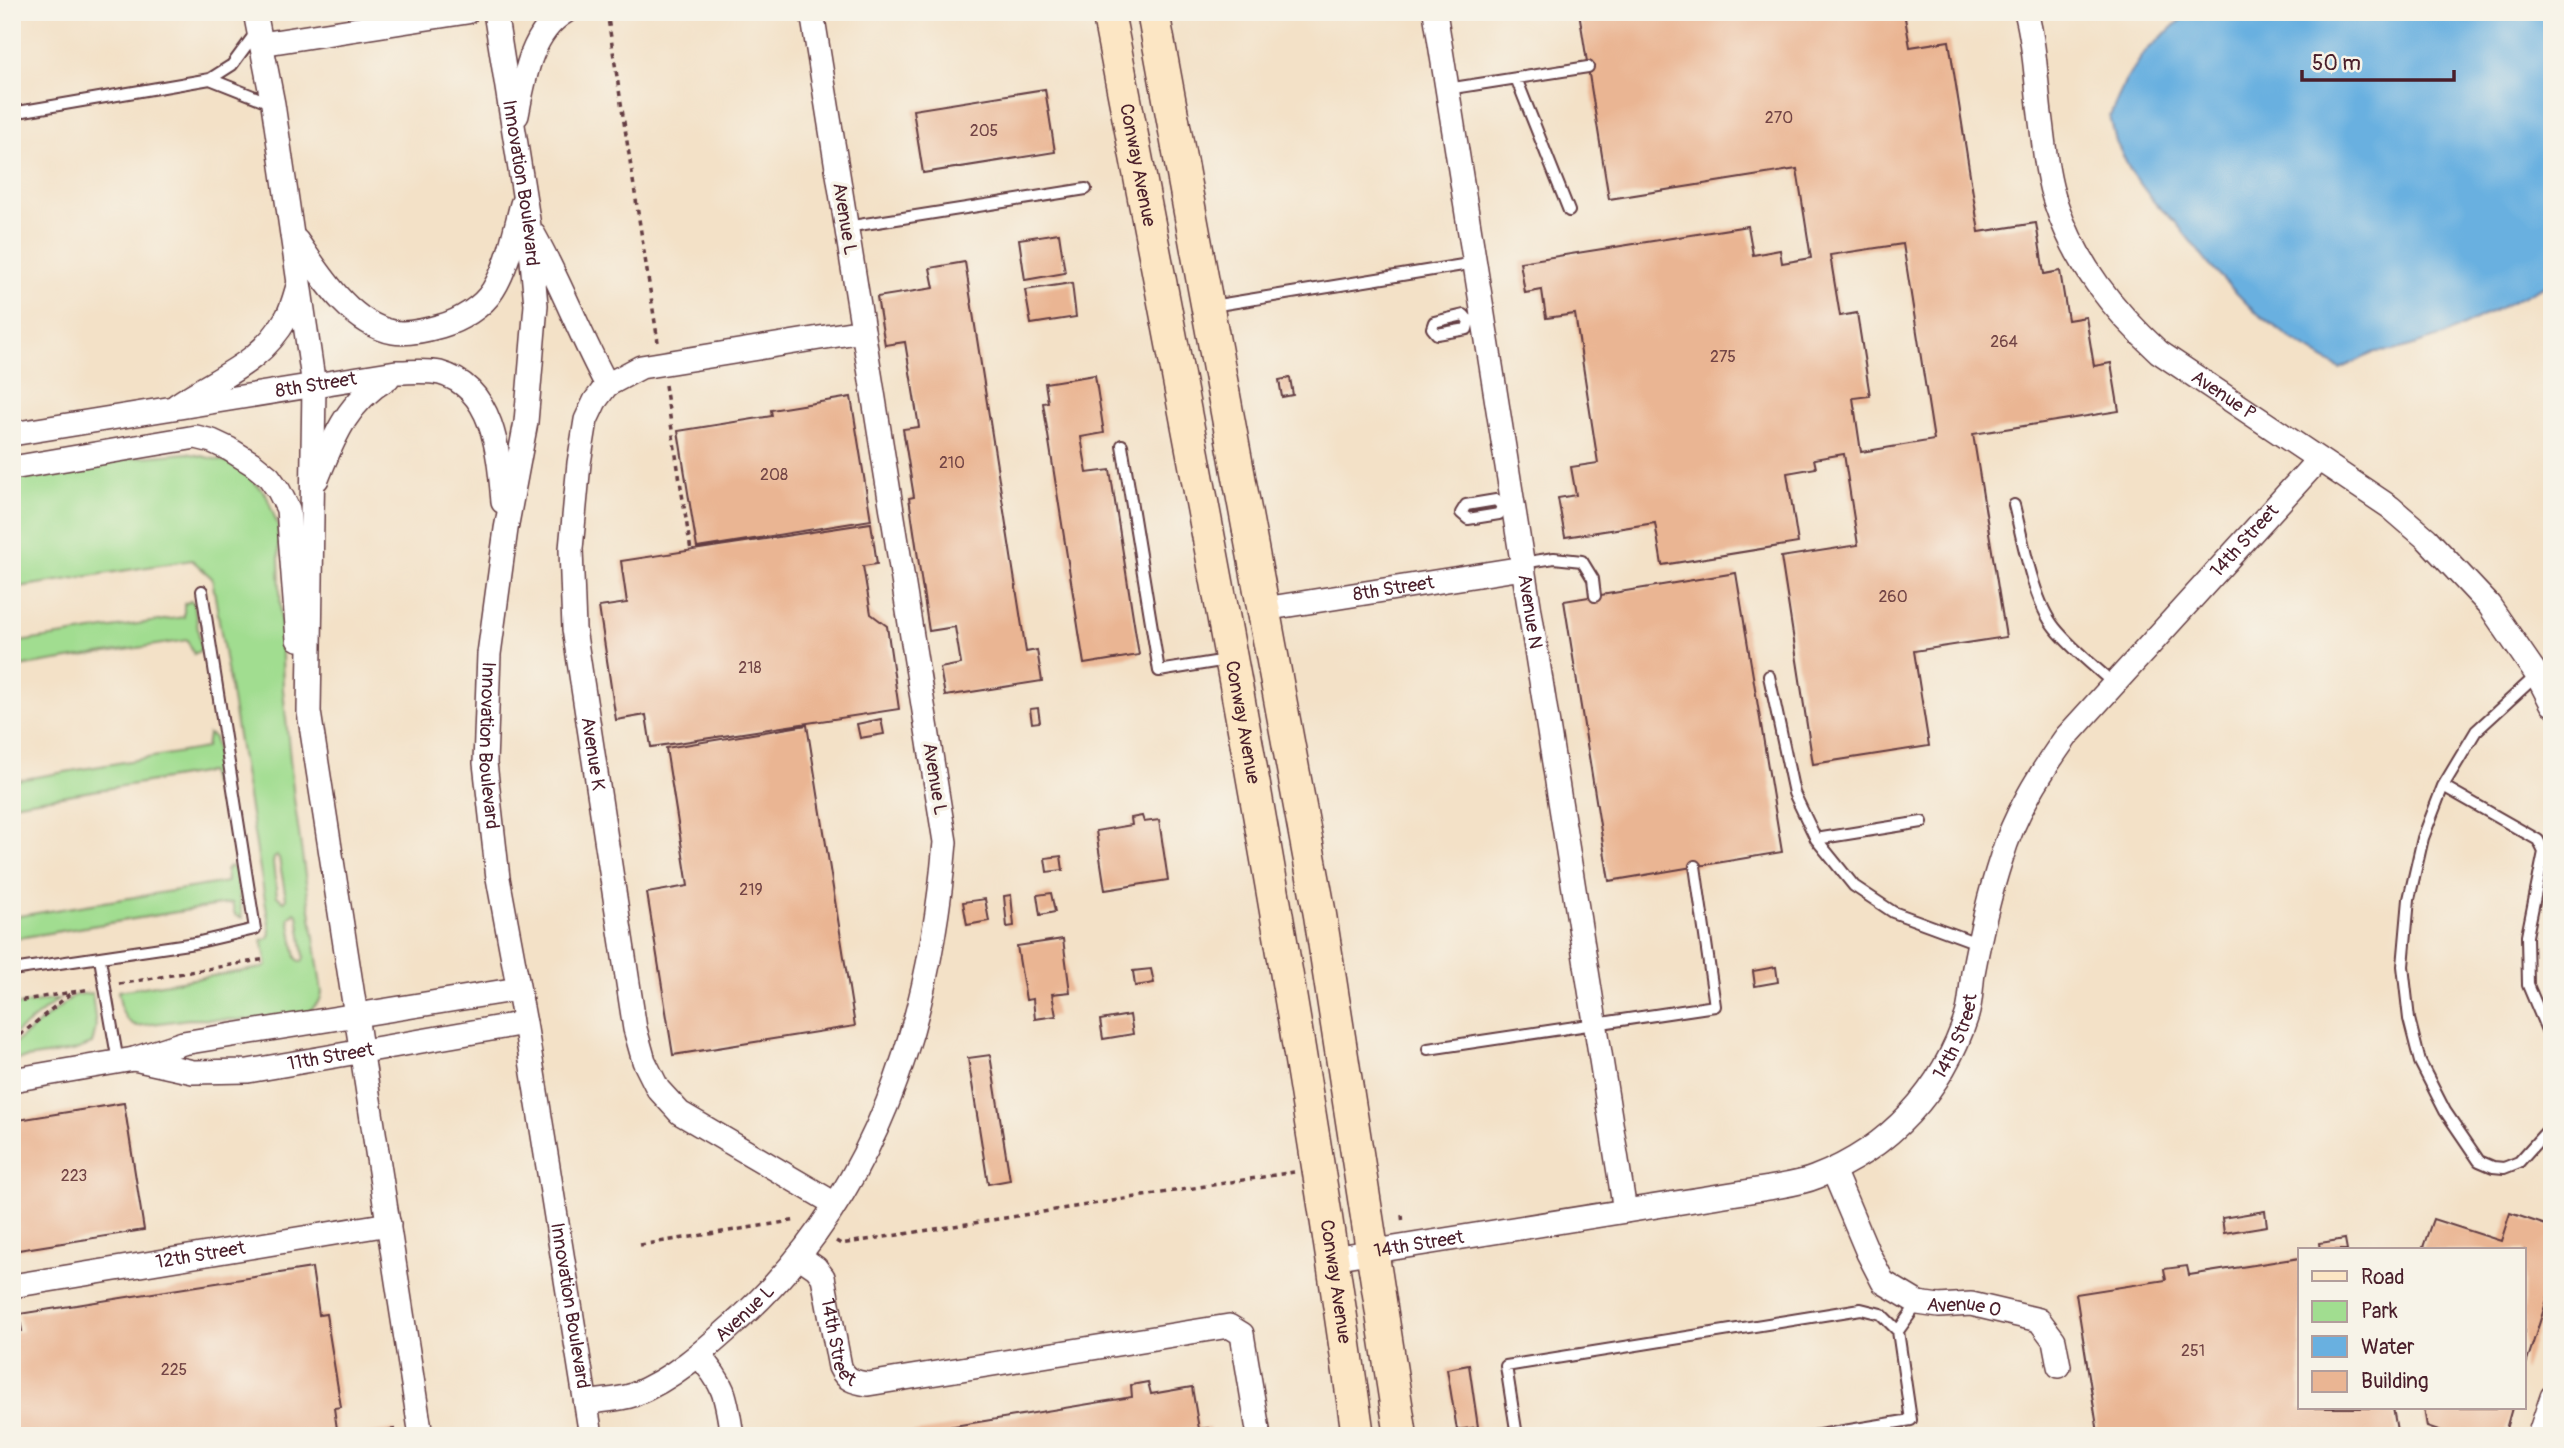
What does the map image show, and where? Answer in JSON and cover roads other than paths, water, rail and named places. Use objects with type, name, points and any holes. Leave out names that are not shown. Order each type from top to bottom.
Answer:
[{"type":"street","points":[[309,712],[314,386],[260,23],[467,12]]},
{"type":"street","name":"Innovation Boulevard","points":[[495,12],[529,226],[536,305],[526,422],[506,529],[489,654],[485,763],[498,878],[591,1436]]},
{"type":"street","points":[[514,132],[523,84],[538,39],[555,18],[565,12]]},
{"type":"street","name":"Avenue L","points":[[586,1403],[631,1396],[665,1379],[699,1356],[766,1296],[800,1257],[856,1172],[879,1127],[905,1058],[940,899],[945,842],[812,12]]},
{"type":"street","name":"Conway Avenue","points":[[1108,12],[1276,915],[1358,1436]]},
{"type":"street","name":"Avenue N","points":[[1435,12],[1475,263],[1476,320],[1508,505],[1523,565],[1625,1212]]},
{"type":"street","name":"Avenue P","points":[[2026,12],[2045,157],[2055,202],[2072,245],[2096,285],[2126,322],[2159,352],[2390,507],[2435,547],[2489,605],[2537,675],[2552,704]]},
{"type":"street","points":[[1154,14],[1321,915],[1401,1436]]},
{"type":"street","points":[[293,236],[327,284],[370,323],[393,333],[424,330],[451,323],[471,312],[491,294],[503,272],[524,195]]},
{"type":"street","points":[[529,226],[555,272],[588,351],[607,385],[641,367],[863,331]]},
{"type":"street","points":[[171,409],[200,389],[243,367],[266,346],[288,316],[300,280]]},
{"type":"street","points":[[312,492],[345,416],[369,389],[396,372]]},
{"type":"street","name":"8th Street","points":[[12,434],[396,372],[441,373],[464,385],[482,407],[491,426],[499,453],[506,529]]},
{"type":"street","name":"Avenue K","points":[[607,385],[595,401],[586,421],[574,507],[570,582],[574,629],[640,1050],[658,1089],[680,1113],[835,1205]]},
{"type":"street","points":[[12,468],[195,438],[212,441],[229,449],[269,477],[288,509],[295,614],[309,712],[421,1436]]},
{"type":"street","name":"14th Street","points":[[1332,1258],[1769,1188],[1814,1178],[1853,1160],[1889,1135],[1921,1103],[1949,1060],[1968,1014],[1980,944],[2001,856],[2043,770],[2066,737],[2318,460]]},
{"type":"street","name":"8th Street","points":[[1265,609],[1523,565]]},
{"type":"street","name":"11th Street","points":[[12,1080],[126,1061],[183,1043],[518,989]]},
{"type":"street","name":"11th Street","points":[[126,1061],[193,1072],[248,1071],[524,1023]]},
{"type":"street","name":"Avenue O","points":[[1832,1170],[1883,1282],[1917,1303],[1939,1306],[1971,1304],[2039,1321],[2054,1340],[2059,1366]]},
{"type":"street","name":"12th Street","points":[[12,1286],[389,1224]]},
{"type":"street","name":"14th Street","points":[[800,1257],[816,1268],[823,1277],[840,1367],[844,1376],[854,1382],[868,1384],[1224,1326],[1242,1334],[1259,1436]]},
{"type":"street","points":[[699,1356],[720,1382],[726,1398],[732,1436]]},
{"type":"street","points":[[2539,1436],[2552,1397]]},
{"type":"lane","points":[[12,113],[210,79],[232,65],[260,23]]},
{"type":"lane","points":[[1447,89],[1588,66]]},
{"type":"lane","points":[[1516,78],[1569,211]]},
{"type":"lane","points":[[210,79],[273,104]]},
{"type":"lane","points":[[846,227],[1086,189]]},
{"type":"lane","points":[[1208,307],[1475,263]]},
{"type":"lane","points":[[1122,445],[1159,671],[1230,660]]},
{"type":"lane","points":[[2014,505],[2028,562],[2053,626],[2114,684]]},
{"type":"lane","points":[[1523,565],[1554,558],[1582,561],[1592,579],[1595,596]]},
{"type":"lane","points":[[12,970],[195,943],[255,929],[202,591]]},
{"type":"lane","points":[[2537,675],[2476,731],[2443,786],[2423,838],[2409,899],[2403,966],[2409,1019],[2420,1062],[2445,1111],[2479,1161],[2504,1168],[2519,1162],[2552,1125]]},
{"type":"lane","points":[[1769,676],[1794,793],[1816,839],[1854,886],[1893,912],[1980,944]]},
{"type":"lane","points":[[2443,786],[2538,840],[2544,852],[2527,936],[2528,985],[2552,1042]]},
{"type":"lane","points":[[1816,839],[1922,822]]},
{"type":"lane","points":[[1428,1049],[1715,1006],[1695,866]]},
{"type":"lane","points":[[100,959],[126,1061]]},
{"type":"lane","points":[[1898,1331],[1917,1303]]},
{"type":"lane","points":[[1517,1436],[1506,1366],[1861,1309],[1881,1314],[1898,1331],[1911,1420],[1813,1436]]},
{"type":"water","points":[[2189,12],[2552,12],[2552,282],[2443,336],[2394,351],[2375,352],[2340,369],[2293,340],[2254,311],[2212,268],[2176,223],[2154,202],[2130,170],[2116,142],[2110,116],[2125,82],[2145,52]]}]
